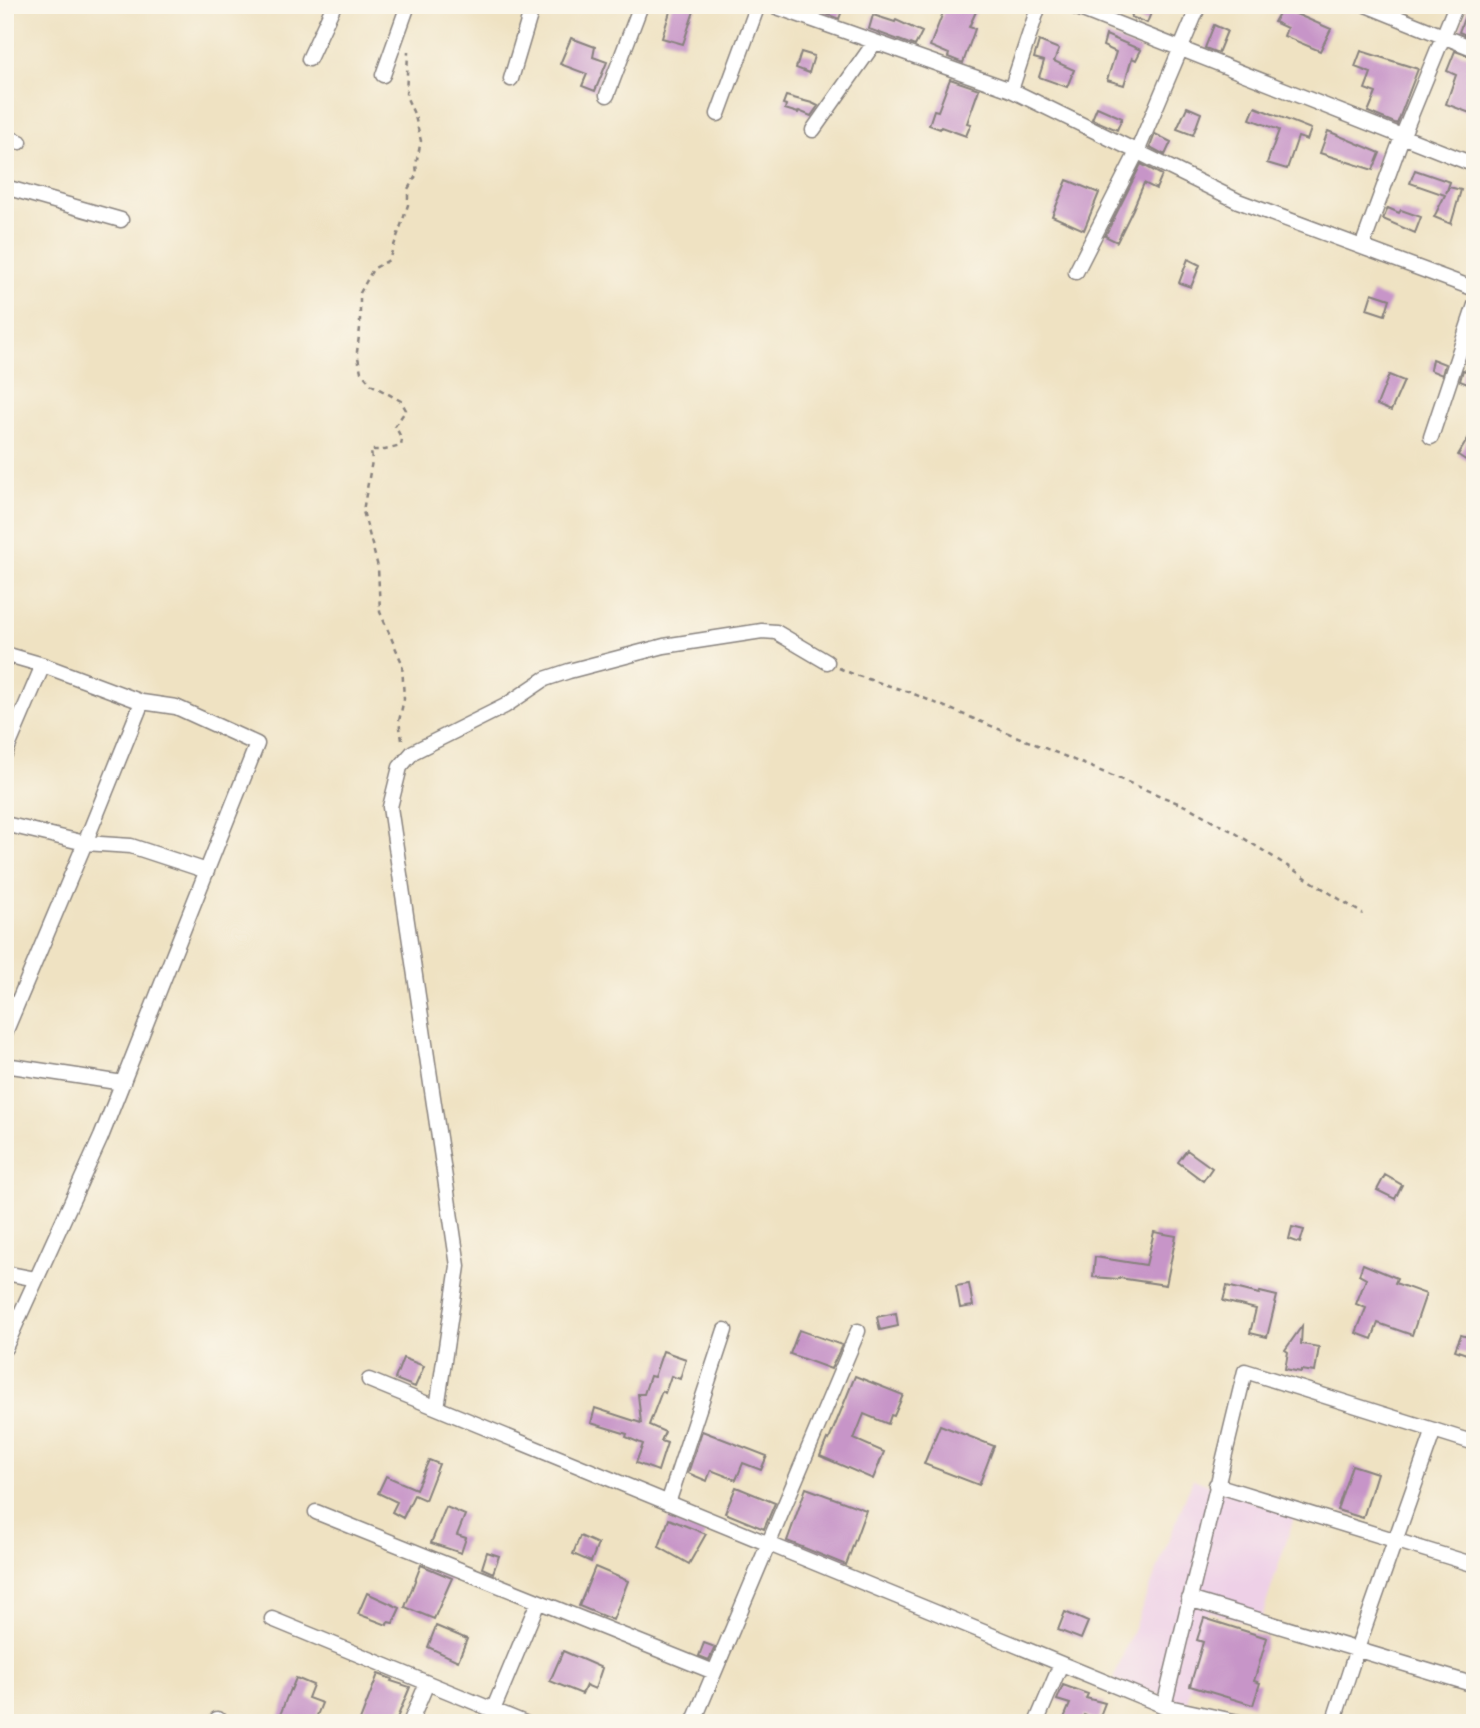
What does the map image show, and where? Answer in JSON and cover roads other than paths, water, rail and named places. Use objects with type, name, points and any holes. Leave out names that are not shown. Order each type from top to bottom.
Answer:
[{"type":"street","points":[[309,59],[334,5]]},
{"type":"street","points":[[383,75],[408,5]]},
{"type":"street","points":[[511,79],[533,5]]},
{"type":"street","points":[[607,95],[641,5]]},
{"type":"street","points":[[718,114],[758,5]]},
{"type":"street","points":[[771,5],[1011,90],[1238,201],[1475,289]]},
{"type":"street","points":[[1011,90],[1039,5]]},
{"type":"street","points":[[1070,5],[1475,165]]},
{"type":"street","points":[[1076,272],[1137,152],[1199,5]]},
{"type":"street","points":[[1366,5],[1475,49]]},
{"type":"street","points":[[1362,247],[1402,137],[1456,5]]},
{"type":"street","points":[[813,131],[875,42]]},
{"type":"street","points":[[5,187],[121,220]]},
{"type":"street","points":[[1431,437],[1475,305]]},
{"type":"street","points":[[437,1408],[458,1266],[390,807],[400,767],[413,752],[505,706],[545,679],[664,646],[762,631],[776,632],[827,662]]},
{"type":"street","points":[[5,653],[142,702],[176,707],[257,744],[101,1137],[5,1348]]},
{"type":"street","points":[[5,754],[43,665]]},
{"type":"street","points":[[5,1033],[142,702]]},
{"type":"street","points":[[5,824],[85,843],[131,846],[207,871]]},
{"type":"street","points":[[5,1065],[123,1083]]},
{"type":"street","points":[[5,1273],[36,1279]]},
{"type":"street","points":[[668,1503],[725,1330]]},
{"type":"street","points":[[693,1723],[858,1331]]},
{"type":"street","points":[[1165,1723],[1189,1599],[1245,1371],[1475,1443]]},
{"type":"street","points":[[369,1380],[1168,1707],[1243,1723]]},
{"type":"street","points":[[1333,1723],[1434,1430]]},
{"type":"street","points":[[1216,1485],[1475,1565]]},
{"type":"street","points":[[316,1512],[714,1672]]},
{"type":"street","points":[[1189,1599],[1475,1685]]},
{"type":"street","points":[[493,1710],[538,1602]]},
{"type":"street","points":[[272,1619],[525,1723]]},
{"type":"street","points":[[1036,1723],[1061,1664]]},
{"type":"street","points":[[410,1723],[427,1683]]}]
